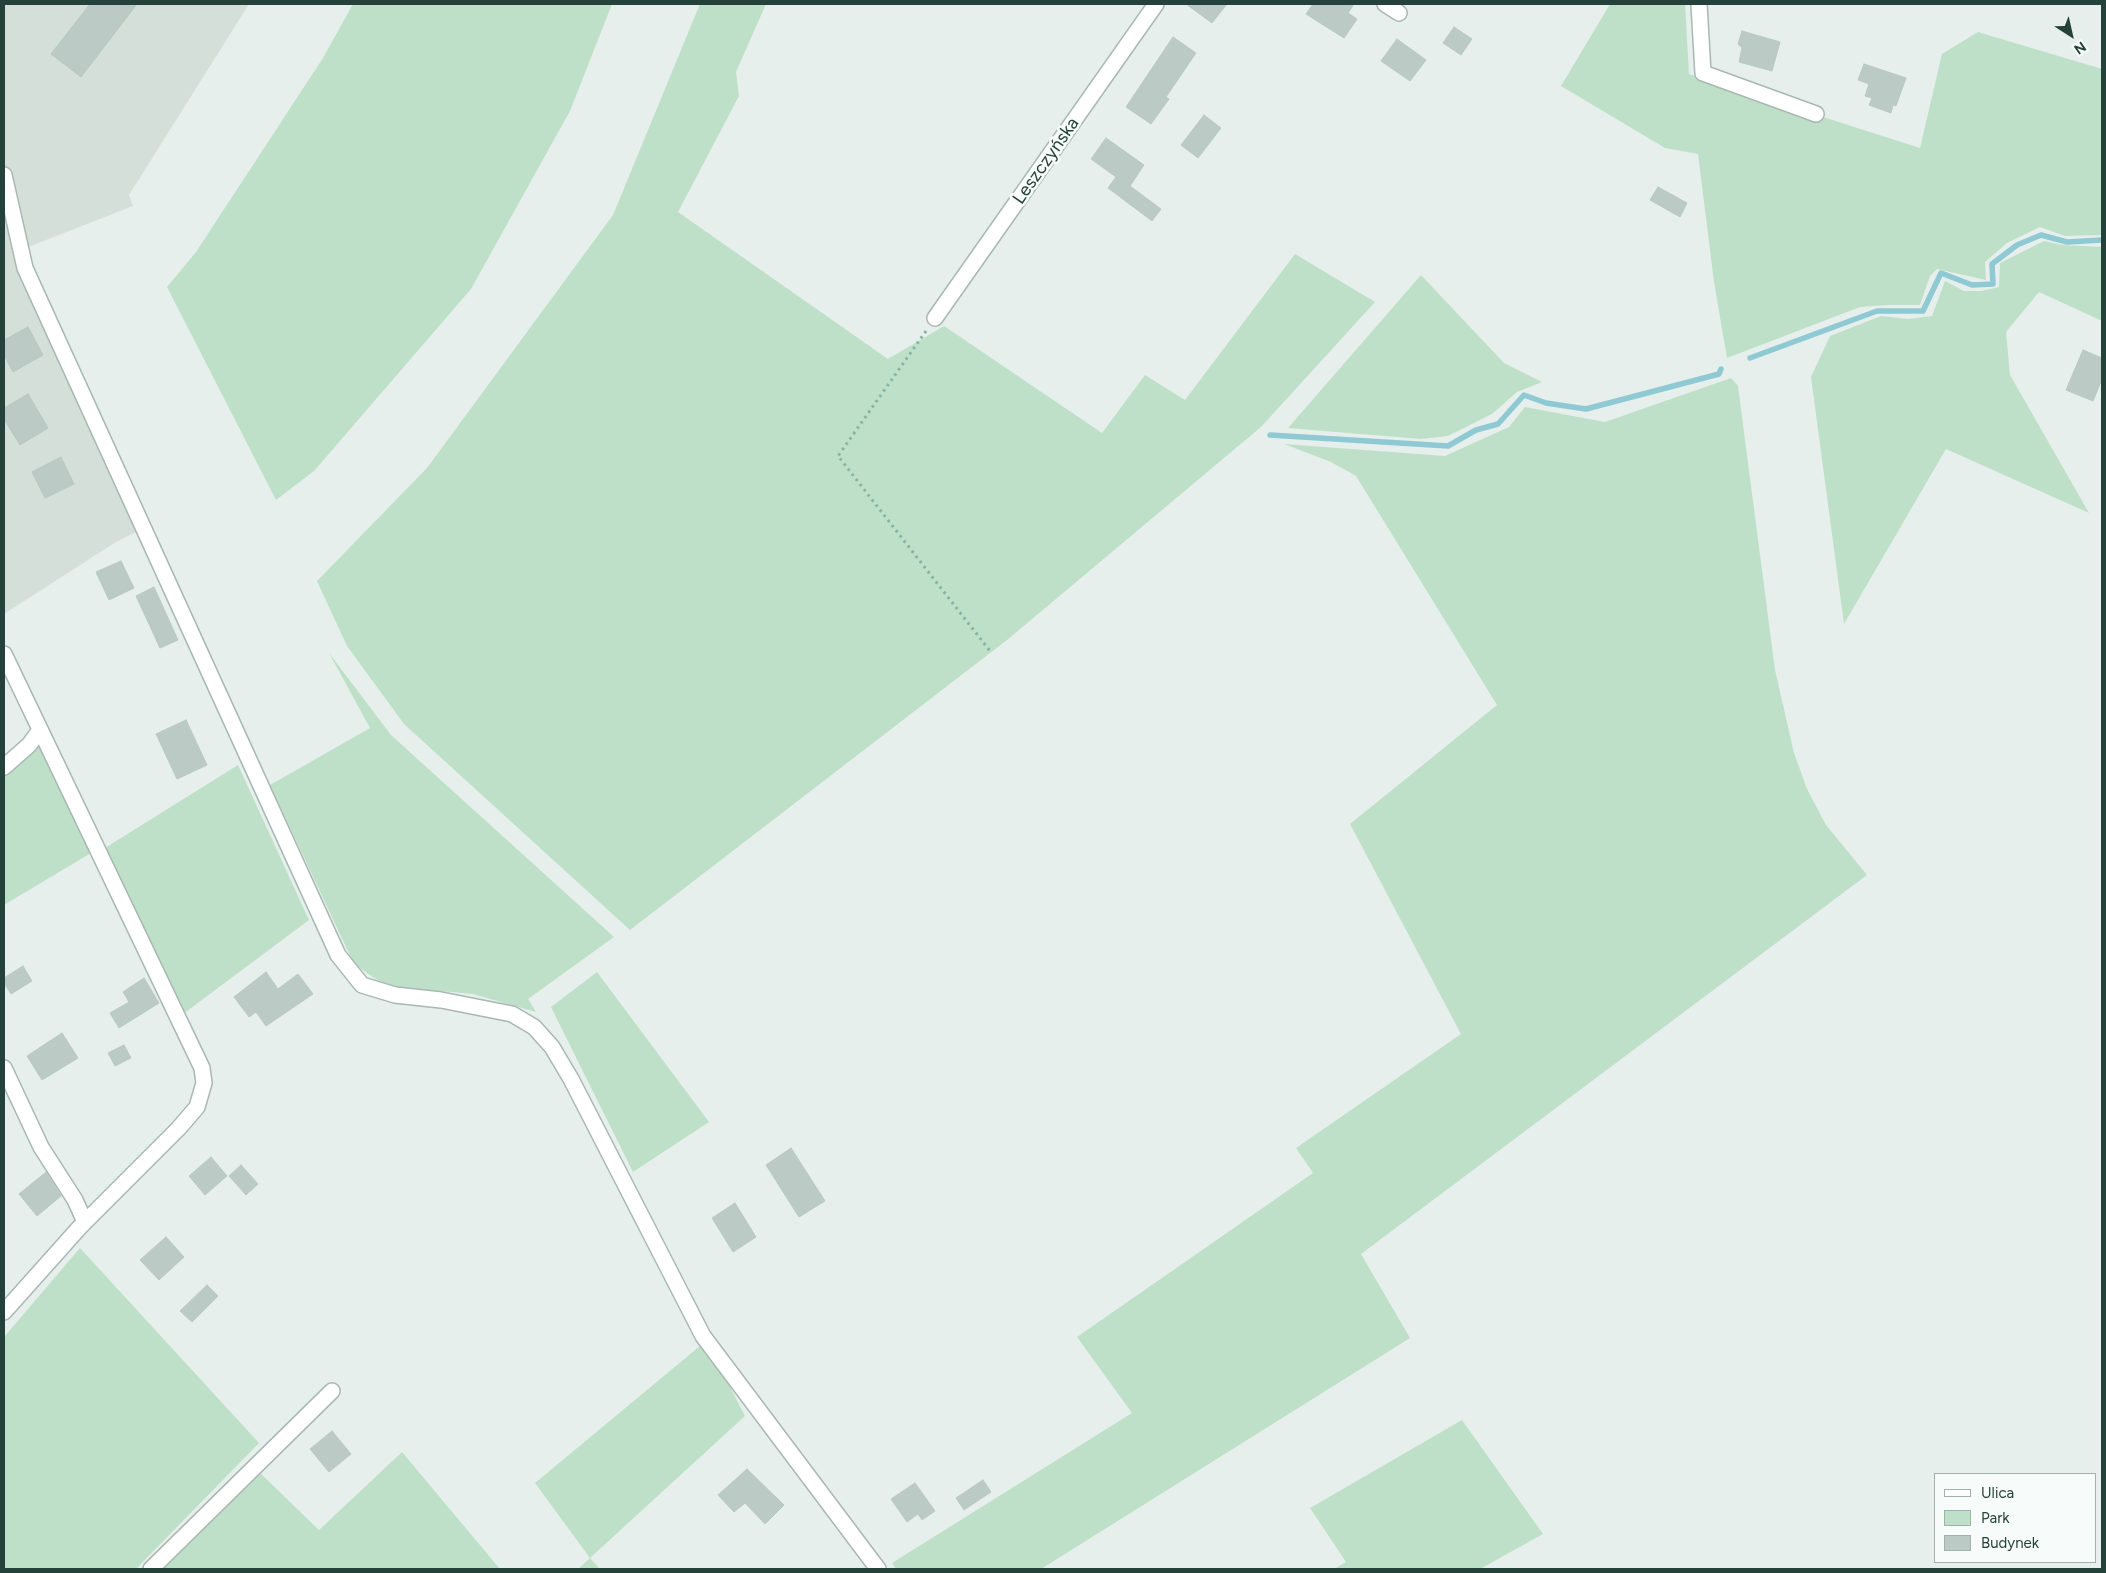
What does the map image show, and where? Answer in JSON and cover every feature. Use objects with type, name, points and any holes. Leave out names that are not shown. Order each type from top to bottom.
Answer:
[{"type":"street","name":"Leszczyńska","points":[[935,318],[1156,4]]},
{"type":"street","points":[[1385,4],[1399,13]]},
{"type":"street","points":[[1699,4],[1703,73],[1816,114]]},
{"type":"street","points":[[4,175],[9,220],[25,268],[338,955],[362,985],[395,995],[441,1000],[512,1014],[534,1027],[552,1047],[571,1079],[703,1336],[878,1569]]},
{"type":"street","points":[[4,654],[202,1068],[204,1083],[197,1107],[179,1128],[86,1222],[4,1312]]},
{"type":"street","points":[[4,766],[29,745],[40,730]]},
{"type":"street","points":[[4,1068],[41,1147],[75,1200],[86,1222]]},
{"type":"street","points":[[151,1569],[332,1391]]},
{"type":"path","points":[[935,318],[838,456],[990,651]]},
{"type":"shaded area","points":[[4,4],[249,4],[129,195],[133,206],[28,247],[30,262],[144,528],[116,542],[4,614]]},
{"type":"green space","points":[[353,4],[612,4],[570,111],[471,289],[314,471],[276,500],[167,287],[196,252],[323,58]]},
{"type":"green space","points":[[700,4],[766,4],[736,72],[739,96],[678,212],[888,359],[944,326],[1102,433],[1145,375],[1185,400],[1295,254],[1375,302],[1261,427],[1007,640],[630,930],[404,724],[347,646],[317,581],[427,468],[613,215]]},
{"type":"green space","points":[[1610,4],[1685,4],[1689,74],[1920,148],[1942,54],[1978,32],[2102,69],[2102,235],[2065,236],[2040,227],[2007,243],[1985,262],[1986,280],[1937,269],[1930,276],[1920,305],[1860,307],[1727,358],[1714,282],[1698,154],[1665,148],[1561,86]]},
{"type":"green space","points":[[2044,241],[2063,245],[2102,247],[2102,321],[2039,292],[2006,332],[2010,375],[2089,513],[1946,449],[1844,624],[1811,377],[1830,336],[1881,316],[1908,319],[1932,316],[1945,281],[1964,291],[1981,291],[1999,287],[2000,263]]},
{"type":"green space","points":[[1421,275],[1504,363],[1542,382],[1517,392],[1492,414],[1448,436],[1421,439],[1288,428]]},
{"type":"green space","points":[[1731,378],[1738,386],[1775,670],[1794,753],[1807,789],[1826,825],[1867,875],[1361,1254],[1410,1338],[1041,1569],[896,1569],[892,1563],[1132,1413],[1077,1337],[1313,1173],[1296,1148],[1461,1034],[1350,824],[1497,705],[1356,476],[1331,462],[1284,444],[1445,456],[1509,427],[1525,407],[1605,422]]},
{"type":"green space","points":[[329,653],[391,735],[614,937],[528,999],[536,1012],[473,994],[386,986],[354,964],[270,785],[370,728]]},
{"type":"green space","points":[[41,744],[91,853],[4,905],[4,771]]},
{"type":"green space","points":[[238,765],[309,920],[183,1014],[105,848]]},
{"type":"green space","points":[[597,972],[709,1122],[633,1172],[551,1007]]},
{"type":"green space","points":[[80,1248],[259,1443],[136,1569],[4,1569],[4,1337]]},
{"type":"green space","points":[[706,1341],[745,1416],[590,1558],[535,1483]]},
{"type":"green space","points":[[1462,1420],[1543,1534],[1480,1569],[1334,1569],[1346,1562],[1310,1508]]},
{"type":"green space","points":[[402,1452],[500,1569],[158,1569],[258,1471],[319,1530]]},
{"type":"green space","points":[[590,1558],[600,1569],[578,1569]]},
{"type":"building","points":[[90,4],[137,4],[81,77],[51,54]]},
{"type":"building","points":[[1186,4],[1227,4],[1212,23]]},
{"type":"building","points":[[1313,4],[1354,4],[1348,13],[1357,19],[1344,38],[1306,14]]},
{"type":"building","points":[[1454,27],[1472,39],[1461,55],[1443,43]]},
{"type":"building","points":[[1742,31],[1780,42],[1772,71],[1739,62],[1742,48],[1738,44]]},
{"type":"building","points":[[1173,37],[1196,53],[1166,97],[1169,99],[1151,124],[1126,107]]},
{"type":"building","points":[[1397,39],[1426,60],[1410,81],[1381,61]]},
{"type":"building","points":[[1864,64],[1906,78],[1896,106],[1893,105],[1891,113],[1869,105],[1872,98],[1865,96],[1869,84],[1858,80]]},
{"type":"building","points":[[1204,115],[1221,128],[1198,158],[1181,145]]},
{"type":"building","points":[[1106,138],[1144,165],[1130,186],[1161,209],[1152,221],[1108,188],[1116,177],[1091,159]]},
{"type":"building","points":[[1658,187],[1687,203],[1680,217],[1650,200]]},
{"type":"building","points":[[28,327],[43,355],[13,372],[4,355],[4,340]]},
{"type":"building","points":[[2083,350],[2102,358],[2102,379],[2093,401],[2066,390]]},
{"type":"building","points":[[28,394],[48,428],[20,445],[4,419],[4,408]]},
{"type":"building","points":[[61,457],[74,484],[45,498],[32,472]]},
{"type":"building","points":[[121,561],[134,588],[109,600],[96,572]]},
{"type":"building","points":[[154,587],[178,640],[160,648],[136,596]]},
{"type":"building","points":[[186,720],[207,765],[177,779],[156,734]]},
{"type":"building","points":[[23,966],[32,981],[11,994],[4,983],[4,978]]},
{"type":"building","points":[[266,972],[278,989],[298,974],[313,994],[266,1026],[256,1012],[249,1017],[234,997]]},
{"type":"building","points":[[144,978],[159,1003],[119,1028],[110,1013],[129,1002],[123,992]]},
{"type":"building","points":[[62,1033],[78,1058],[42,1080],[27,1056]]},
{"type":"building","points":[[124,1045],[131,1058],[115,1066],[108,1053]]},
{"type":"building","points":[[791,1148],[825,1201],[799,1217],[766,1165]]},
{"type":"building","points":[[211,1157],[227,1176],[205,1195],[189,1176]]},
{"type":"building","points":[[241,1165],[258,1184],[246,1195],[229,1176]]},
{"type":"building","points":[[46,1172],[61,1196],[37,1216],[19,1194]]},
{"type":"building","points":[[735,1203],[756,1237],[733,1252],[712,1218]]},
{"type":"building","points":[[166,1237],[184,1257],[159,1280],[140,1260]]},
{"type":"building","points":[[207,1285],[218,1296],[192,1322],[180,1311]]},
{"type":"building","points":[[332,1431],[351,1454],[329,1472],[310,1449]]},
{"type":"building","points":[[747,1469],[784,1505],[765,1524],[745,1503],[734,1512],[718,1495]]},
{"type":"building","points":[[983,1480],[991,1492],[964,1510],[956,1498]]},
{"type":"building","points":[[915,1483],[935,1511],[922,1520],[918,1514],[907,1522],[891,1499]]},
{"type":"waterway","points":[[1750,358],[1877,311],[1923,311],[1941,273],[1972,285],[1993,284],[1992,264],[2017,245],[2041,235],[2067,242],[2102,240]]},
{"type":"waterway","points":[[1270,435],[1448,446],[1476,430],[1498,424],[1524,395],[1546,403],[1586,409],[1719,374],[1721,369]]}]
